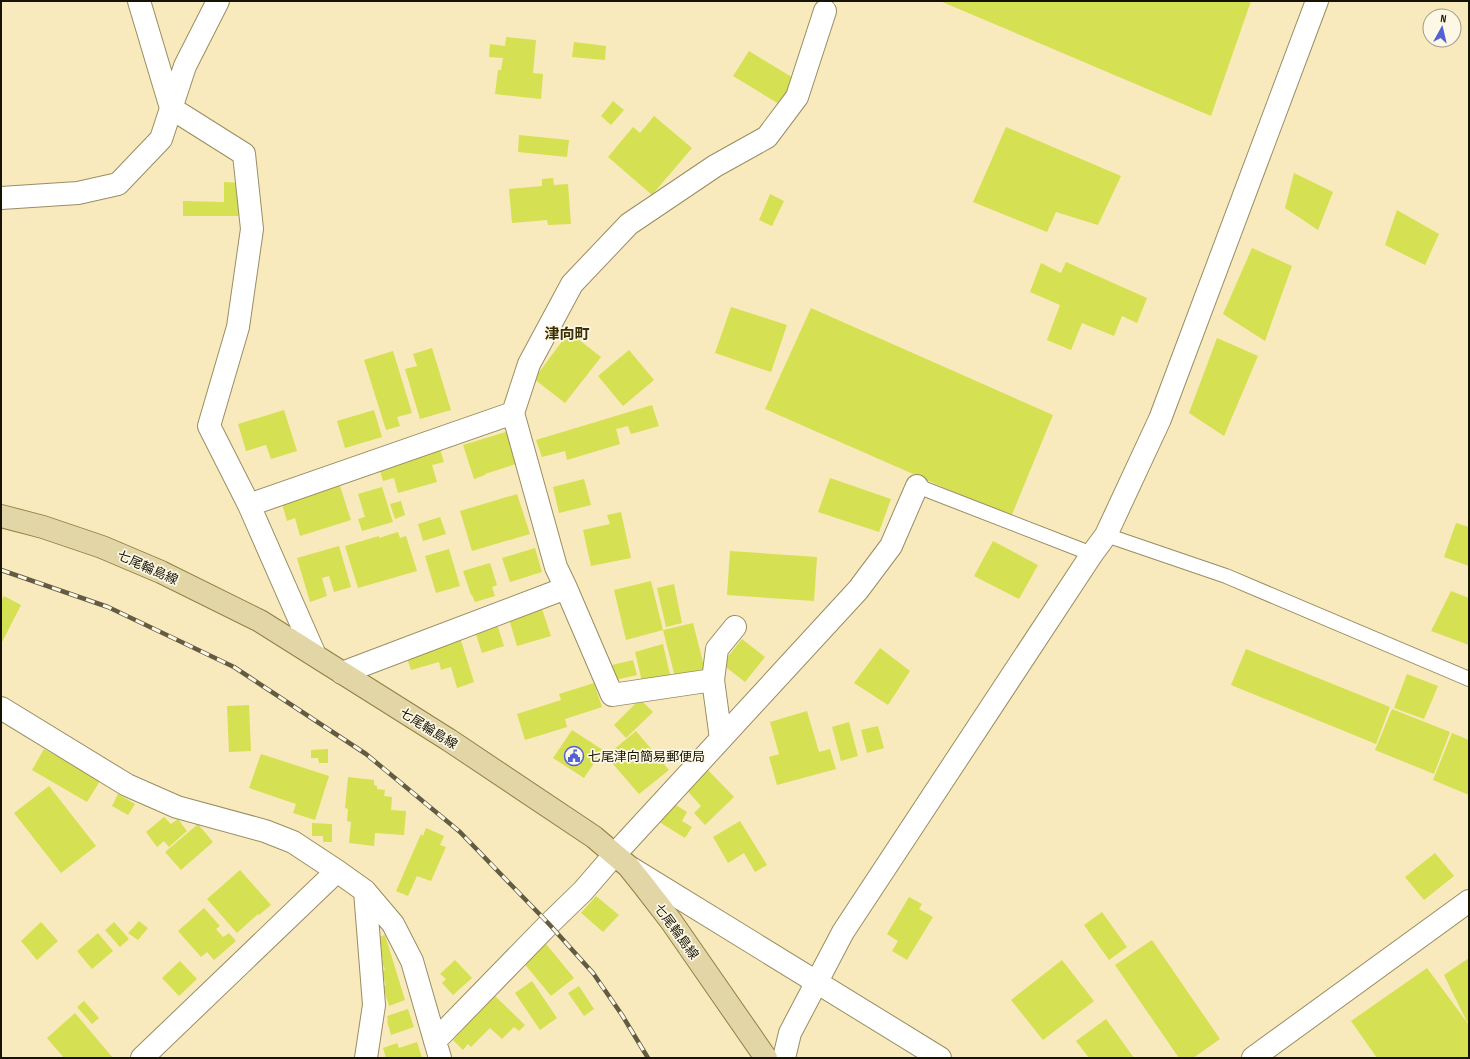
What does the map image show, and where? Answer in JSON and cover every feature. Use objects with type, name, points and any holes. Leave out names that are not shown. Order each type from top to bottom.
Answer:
[{"type":"main road","name":"七尾輪島線","points":[[1,516],[43,527],[102,547],[161,572],[260,621],[449,740],[594,837],[621,860],[671,921],[766,1058]]},
{"type":"street","points":[[139,1],[171,108],[244,154],[252,229],[238,327],[209,426],[249,505],[315,655]]},
{"type":"street","points":[[1,198],[78,193],[118,184],[161,139],[185,66],[218,1]]},
{"type":"street","points":[[784,1058],[790,1033],[843,932],[1106,535],[1160,419],[1317,1]]},
{"type":"street","points":[[713,680],[612,695],[556,567],[513,413],[529,364],[572,284],[629,224],[715,166],[767,137],[797,97],[825,11]]},
{"type":"street","points":[[249,505],[513,413]]},
{"type":"street","points":[[438,1050],[549,924],[583,891],[621,860],[721,739],[858,590],[891,546],[917,486]]},
{"type":"street","points":[[342,673],[566,588]]},
{"type":"street","points":[[721,739],[713,680],[717,649],[735,626]]},
{"type":"street","points":[[1,708],[127,784],[177,807],[265,831],[293,842],[365,891],[393,924],[412,962],[438,1050]]},
{"type":"street","points":[[621,860],[940,1058]]},
{"type":"street","points":[[142,1058],[337,871]]},
{"type":"street","points":[[365,891],[374,1005],[366,1058]]},
{"type":"street","points":[[1253,1058],[1469,901]]},
{"type":"lane","points":[[917,486],[1092,554]]},
{"type":"lane","points":[[1106,535],[1226,576],[1469,680]]},
{"type":"building","points":[[940,1],[1251,1],[1211,116]]},
{"type":"building","points":[[506,37],[536,40],[533,73],[543,74],[541,99],[495,94],[498,70],[501,70],[503,58],[489,57],[490,44],[505,46]]},
{"type":"building","points":[[574,42],[606,46],[605,60],[572,57]]},
{"type":"building","points":[[749,51],[795,79],[779,104],[733,76]]},
{"type":"building","points":[[613,101],[624,110],[611,125],[601,116]]},
{"type":"building","points":[[654,116],[692,148],[652,195],[608,157],[633,127],[640,133]]},
{"type":"building","points":[[1006,127],[1121,176],[1098,225],[1056,212],[1047,232],[973,202]]},
{"type":"building","points":[[519,135],[569,140],[567,157],[518,152]]},
{"type":"building","points":[[1294,173],[1333,192],[1318,230],[1285,208]]},
{"type":"building","points":[[553,178],[554,185],[568,184],[571,224],[548,225],[547,220],[512,223],[509,189],[542,186],[542,179]]},
{"type":"building","points":[[224,182],[244,183],[244,216],[183,216],[183,201],[224,202]]},
{"type":"building","points":[[770,194],[784,201],[772,226],[759,220]]},
{"type":"building","points":[[1397,210],[1439,234],[1425,265],[1385,245]]},
{"type":"building","points":[[1252,248],[1292,266],[1265,341],[1223,314]]},
{"type":"building","points":[[1066,262],[1147,298],[1137,323],[1122,316],[1114,336],[1082,323],[1071,350],[1047,340],[1060,305],[1030,292],[1041,263],[1061,273]]},
{"type":"building","points":[[731,307],[787,325],[771,372],[715,353]]},
{"type":"building","points":[[811,308],[1053,415],[1011,517],[765,409]]},
{"type":"building","points":[[569,332],[601,357],[565,403],[534,379]]},
{"type":"building","points":[[1217,338],[1258,356],[1224,436],[1189,413]]},
{"type":"building","points":[[432,348],[451,410],[420,419],[405,369],[417,366],[413,354]]},
{"type":"building","points":[[629,350],[654,380],[623,406],[598,376]]},
{"type":"building","points":[[393,351],[412,413],[397,417],[400,426],[386,430],[364,360]]},
{"type":"building","points":[[652,405],[659,426],[631,434],[628,426],[616,429],[620,444],[567,460],[565,451],[542,457],[536,440]]},
{"type":"building","points":[[284,410],[297,451],[271,459],[266,445],[246,451],[238,424]]},
{"type":"building","points":[[374,410],[382,437],[345,448],[337,421]]},
{"type":"building","points":[[509,431],[519,463],[474,479],[463,445]]},
{"type":"building","points":[[438,443],[444,462],[432,465],[437,482],[398,493],[394,478],[383,481],[377,461]]},
{"type":"building","points":[[830,478],[891,499],[879,532],[818,512]]},
{"type":"building","points":[[584,479],[591,505],[559,513],[553,487]]},
{"type":"building","points":[[338,480],[351,520],[300,536],[295,518],[287,521],[280,497]]},
{"type":"building","points":[[382,487],[393,522],[362,531],[358,519],[365,517],[358,494]]},
{"type":"building","points":[[517,494],[530,534],[472,551],[460,511]]},
{"type":"building","points":[[401,501],[405,515],[395,519],[390,504]]},
{"type":"building","points":[[621,512],[631,558],[591,566],[583,530],[610,524],[607,515]]},
{"type":"building","points":[[440,517],[446,534],[423,541],[418,524]]},
{"type":"building","points":[[1456,523],[1469,527],[1469,566],[1444,557]]},
{"type":"building","points":[[398,532],[400,538],[406,536],[417,571],[358,588],[345,546]]},
{"type":"building","points":[[993,541],[1038,565],[1019,599],[974,576]]},
{"type":"building","points":[[339,546],[351,587],[334,592],[329,576],[322,578],[327,596],[310,602],[297,558]]},
{"type":"building","points":[[535,548],[542,572],[510,582],[502,558]]},
{"type":"building","points":[[449,549],[460,586],[436,593],[425,556]]},
{"type":"building","points":[[730,551],[817,557],[814,601],[727,595]]},
{"type":"building","points":[[490,563],[497,585],[492,587],[495,596],[475,602],[471,595],[463,571]]},
{"type":"building","points":[[651,581],[663,630],[626,640],[614,590]]},
{"type":"building","points":[[674,584],[682,623],[666,627],[657,588]]},
{"type":"building","points":[[1451,591],[1469,598],[1469,645],[1431,631]]},
{"type":"building","points":[[4,596],[21,605],[1,644],[1,601]]},
{"type":"building","points":[[542,609],[551,636],[517,646],[509,619]]},
{"type":"building","points":[[496,621],[504,646],[482,653],[474,628]]},
{"type":"building","points":[[693,623],[706,674],[676,681],[663,630]]},
{"type":"building","points":[[458,631],[474,682],[457,688],[451,667],[441,670],[439,662],[411,670],[404,649]]},
{"type":"building","points":[[742,639],[765,657],[745,682],[722,664]]},
{"type":"building","points":[[663,644],[672,683],[644,690],[635,652]]},
{"type":"building","points":[[880,648],[910,671],[888,705],[854,683]]},
{"type":"building","points":[[1246,649],[1390,707],[1376,744],[1231,685]]},
{"type":"building","points":[[633,660],[637,675],[615,680],[612,665]]},
{"type":"building","points":[[1407,674],[1438,686],[1424,719],[1394,708]]},
{"type":"building","points":[[594,683],[602,707],[565,719],[567,727],[525,740],[517,714],[561,700],[559,694]]},
{"type":"building","points":[[640,699],[653,712],[626,738],[614,725]]},
{"type":"building","points":[[249,705],[251,751],[229,752],[227,706]]},
{"type":"building","points":[[1392,709],[1450,732],[1434,774],[1375,750]]},
{"type":"building","points":[[807,711],[819,752],[830,749],[836,769],[777,785],[769,757],[779,754],[770,722]]},
{"type":"building","points":[[849,722],[858,756],[841,761],[832,727]]},
{"type":"building","points":[[878,726],[884,748],[867,753],[861,730]]},
{"type":"building","points":[[572,730],[603,750],[584,778],[553,758]]},
{"type":"building","points":[[636,731],[669,770],[639,794],[606,756]]},
{"type":"building","points":[[1452,733],[1469,740],[1469,795],[1433,780]]},
{"type":"building","points":[[44,749],[100,781],[87,802],[32,770]]},
{"type":"building","points":[[328,749],[328,763],[319,763],[318,758],[311,758],[311,750]]},
{"type":"building","points":[[261,754],[329,776],[315,820],[293,813],[296,804],[249,788]]},
{"type":"building","points":[[706,768],[734,797],[705,825],[694,813],[701,806],[685,788]]},
{"type":"building","points":[[348,777],[374,780],[374,785],[377,786],[377,789],[385,790],[384,796],[392,797],[391,810],[406,811],[404,835],[375,833],[374,846],[349,843],[351,822],[347,821],[348,809],[345,808]]},
{"type":"building","points":[[49,786],[96,846],[61,873],[14,813]]},
{"type":"building","points":[[118,794],[135,804],[128,815],[112,806]]},
{"type":"building","points":[[668,800],[687,812],[682,821],[692,827],[685,838],[656,820]]},
{"type":"building","points":[[164,817],[171,824],[178,819],[187,831],[169,847],[164,841],[157,847],[146,832]]},
{"type":"building","points":[[740,821],[767,865],[755,872],[744,853],[728,863],[713,837]]},
{"type":"building","points":[[312,823],[332,824],[332,842],[323,842],[323,836],[312,836]]},
{"type":"building","points":[[198,824],[213,842],[181,870],[165,852]]},
{"type":"building","points":[[426,828],[444,836],[440,845],[446,847],[431,881],[417,876],[408,896],[396,891],[421,834],[423,836]]},
{"type":"building","points":[[1435,853],[1454,876],[1424,900],[1405,877]]},
{"type":"building","points":[[240,870],[271,905],[259,915],[258,914],[237,933],[207,899]]},
{"type":"building","points":[[596,896],[619,915],[603,932],[581,913]]},
{"type":"building","points":[[909,897],[922,904],[919,909],[933,917],[907,960],[892,951],[898,941],[887,934]]},
{"type":"building","points":[[204,908],[220,926],[216,929],[223,937],[229,933],[236,941],[214,960],[207,952],[201,957],[178,931]]},
{"type":"building","points":[[1102,912],[1127,947],[1109,960],[1084,925]]},
{"type":"building","points":[[139,921],[148,928],[138,940],[128,933]]},
{"type":"building","points":[[41,922],[58,941],[37,960],[21,941]]},
{"type":"building","points":[[114,922],[129,939],[120,947],[105,930]]},
{"type":"building","points":[[98,933],[113,951],[92,969],[77,951]]},
{"type":"building","points":[[385,935],[405,1000],[389,1006],[383,986],[386,985],[381,971],[385,970],[381,960],[383,960],[380,950],[382,949],[378,937]]},
{"type":"building","points":[[1152,940],[1220,1039],[1193,1058],[1179,1058],[1115,965]]},
{"type":"building","points":[[546,944],[574,978],[551,996],[523,962]]},
{"type":"building","points":[[1469,958],[1469,1021],[1467,1022],[1444,975]]},
{"type":"building","points":[[455,960],[472,978],[453,995],[442,983],[446,979],[440,974]]},
{"type":"building","points":[[1062,960],[1094,1001],[1043,1040],[1011,1000]]},
{"type":"building","points":[[180,961],[197,979],[179,996],[162,978]]},
{"type":"building","points":[[1427,968],[1469,1025],[1469,1058],[1377,1058],[1351,1021]]},
{"type":"building","points":[[532,981],[557,1018],[540,1030],[515,993]]},
{"type":"building","points":[[579,986],[594,1009],[584,1016],[568,993]]},
{"type":"building","points":[[495,996],[525,1025],[519,1031],[514,1027],[502,1039],[490,1028],[471,1047],[468,1044],[463,1050],[453,1040]]},
{"type":"building","points":[[84,1001],[99,1018],[92,1024],[77,1007]]},
{"type":"building","points":[[408,1009],[414,1027],[391,1035],[387,1016]]},
{"type":"building","points":[[75,1013],[113,1058],[64,1058],[47,1038]]},
{"type":"building","points":[[1106,1019],[1134,1058],[1089,1058],[1076,1041]]},
{"type":"building","points":[[417,1042],[422,1058],[386,1058],[383,1048],[397,1043],[399,1048]]},
{"type":"railway","points":[[1,570],[108,607],[234,667],[366,754],[460,832],[549,924],[593,973],[622,1015],[648,1058]]},
{"type":"place","name":"七尾津向簡易郵便局","points":[[574,756]]},
{"type":"district","name":"津向町","points":[[567,334]]}]
